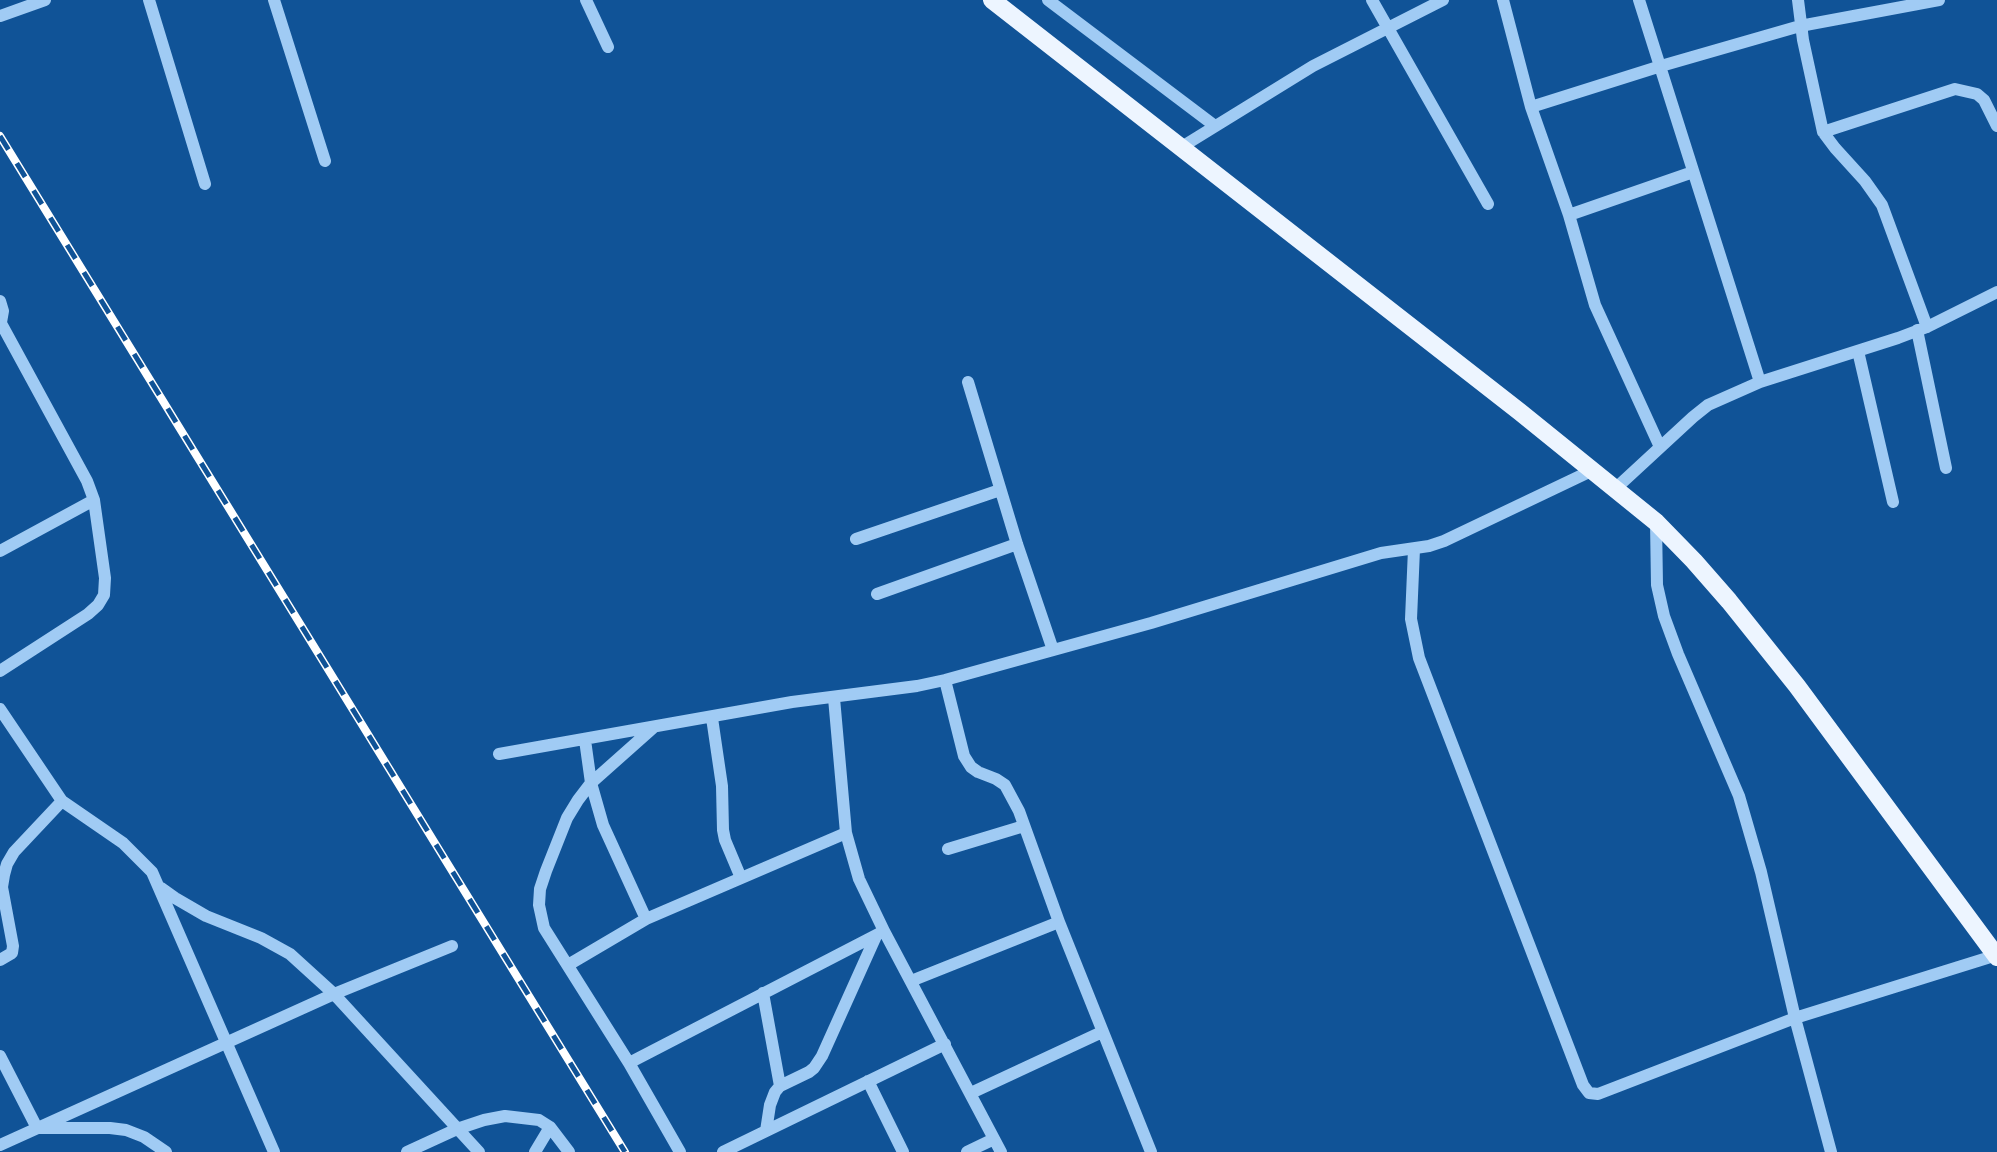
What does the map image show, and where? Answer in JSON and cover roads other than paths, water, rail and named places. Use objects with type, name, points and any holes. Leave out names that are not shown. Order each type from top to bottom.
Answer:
[{"type":"main road","points":[[992,0],[1656,522],[1729,601],[1797,686],[1997,956]]},
{"type":"street","points":[[0,16],[45,0]]},
{"type":"street","points":[[149,0],[205,184]]},
{"type":"street","points":[[274,0],[325,161]]},
{"type":"street","points":[[586,0],[608,47]]},
{"type":"street","points":[[1048,0],[1215,126]]},
{"type":"street","points":[[1373,0],[1488,204]]},
{"type":"street","points":[[1180,148],[1313,66],[1443,0]]},
{"type":"street","points":[[1503,0],[1531,107],[1569,215],[1595,305],[1660,447]]},
{"type":"street","points":[[1639,0],[1760,382]]},
{"type":"street","points":[[1798,0],[1800,26],[1823,132],[1882,205],[1922,328],[1946,468]]},
{"type":"street","points":[[1531,107],[1800,26],[1940,0]]},
{"type":"street","points":[[1823,132],[1955,89],[1977,93],[1984,100],[1997,126]]},
{"type":"street","points":[[1569,215],[1693,172]]},
{"type":"street","points":[[1615,489],[1708,405],[1760,382],[1922,328],[1997,292]]},
{"type":"street","points":[[0,301],[3,311],[1,326],[87,481],[94,500],[105,578],[104,594],[98,605],[88,614],[0,671]]},
{"type":"street","points":[[1858,351],[1893,502]]},
{"type":"street","points":[[968,382],[1017,544],[1053,650]]},
{"type":"street","points":[[499,754],[792,702],[945,680],[1151,623],[1381,553],[1429,547],[1593,470]]},
{"type":"street","points":[[856,539],[1000,490]]},
{"type":"street","points":[[0,551],[94,500]]},
{"type":"street","points":[[1656,522],[1657,585],[1664,616],[1739,796],[1765,884],[1795,1018],[1831,1152]]},
{"type":"street","points":[[877,594],[1017,544]]},
{"type":"street","points":[[1414,549],[1412,619],[1419,658],[1583,1085],[1589,1093],[1598,1094],[1795,1018],[1997,956]]},
{"type":"street","points":[[945,680],[964,756],[978,772],[1005,785],[1019,811],[1145,1150]]},
{"type":"street","points":[[834,698],[846,833],[859,879],[880,934],[911,981],[1001,1152]]},
{"type":"street","points":[[0,709],[62,801],[123,844],[152,872],[274,1152]]},
{"type":"street","points":[[712,718],[722,786],[723,830],[741,878]]},
{"type":"street","points":[[654,727],[592,783],[567,818],[540,889],[539,905],[544,928],[629,1063],[680,1152]]},
{"type":"street","points":[[584,740],[603,825],[646,919]]},
{"type":"street","points":[[0,960],[12,953],[13,946],[2,887],[7,864],[14,852],[62,801]]},
{"type":"street","points":[[948,849],[1024,826]]},
{"type":"street","points":[[568,965],[646,919],[846,833]]},
{"type":"street","points":[[159,886],[205,916],[261,938],[290,954],[334,994],[479,1152]]},
{"type":"street","points":[[911,981],[1059,922]]},
{"type":"street","points":[[629,1063],[880,934]]},
{"type":"street","points":[[765,1131],[770,1105],[780,1086],[809,1072],[817,1063],[880,934]]},
{"type":"street","points":[[0,1145],[334,994],[452,946]]},
{"type":"street","points":[[763,993],[780,1086]]},
{"type":"street","points":[[971,1093],[1102,1032]]},
{"type":"street","points":[[723,1152],[945,1044]]},
{"type":"street","points":[[0,1056],[37,1128]]},
{"type":"street","points":[[868,1081],[903,1152]]},
{"type":"street","points":[[407,1152],[457,1129],[505,1116],[540,1119],[550,1127],[569,1152]]},
{"type":"street","points":[[535,1152],[550,1127]]},
{"type":"street","points":[[37,1128],[126,1130],[145,1137],[166,1152]]},
{"type":"street","points":[[967,1152],[994,1139]]},
{"type":"railway","points":[[0,136],[625,1152]]}]
